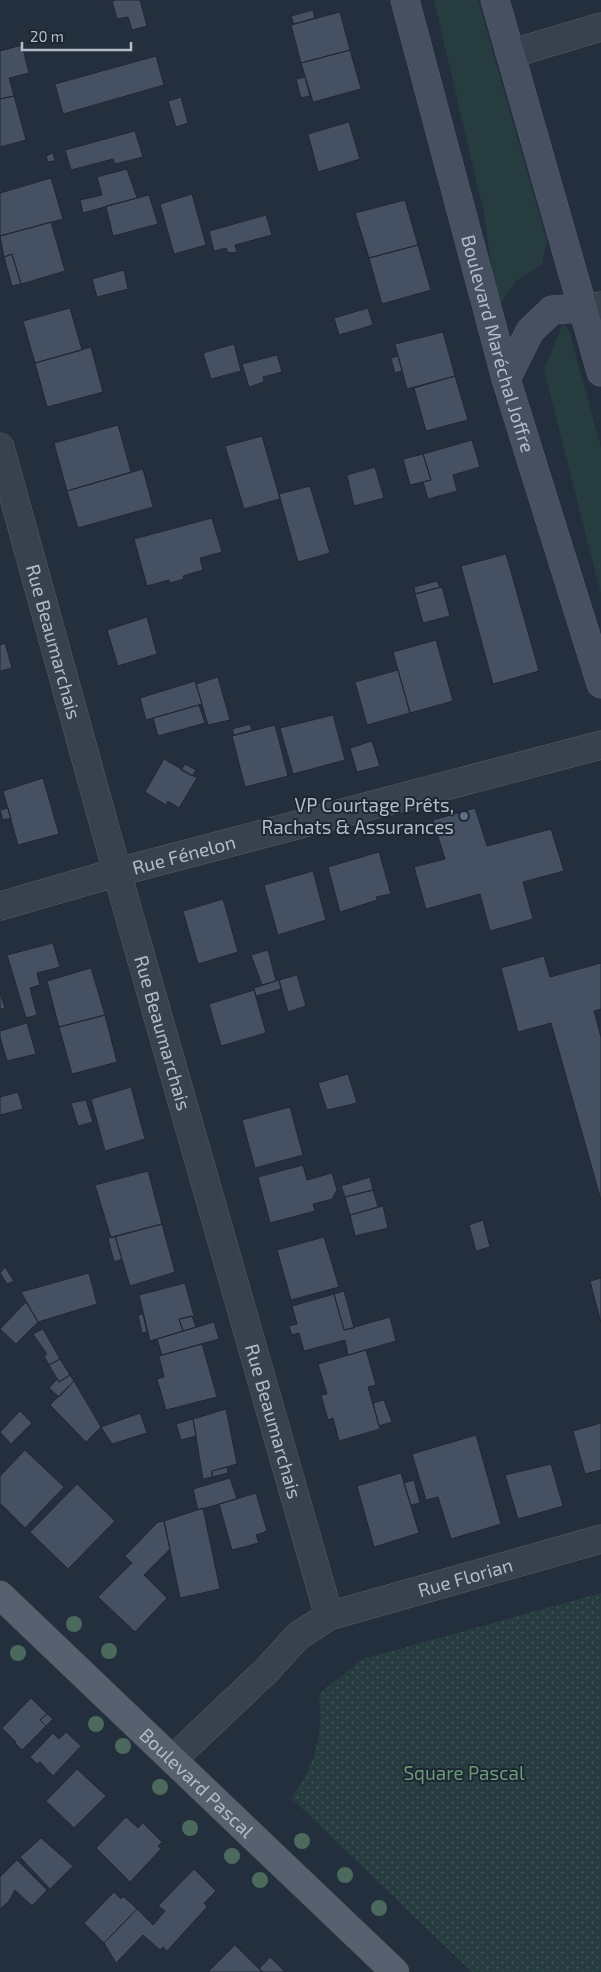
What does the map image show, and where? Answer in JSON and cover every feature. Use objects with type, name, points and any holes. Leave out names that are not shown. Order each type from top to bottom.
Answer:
[{"type":"main road","name":"Boulevard Maréchal Joffre","points":[[405,0],[506,379],[601,684]]},
{"type":"main road","points":[[495,0],[510,54],[592,307],[601,372]]},
{"type":"main road","points":[[506,379],[530,331],[552,310],[592,307]]},
{"type":"main road","name":"Boulevard Pascal","points":[[0,1594],[395,1972]]},
{"type":"street","points":[[510,54],[601,27]]},
{"type":"street","name":"Rue Beaumarchais","points":[[0,447],[118,872],[329,1616]]},
{"type":"street","name":"Rue Fénelon","points":[[0,906],[118,872],[601,745]]},
{"type":"street","name":"Rue Florian","points":[[173,1759],[266,1672],[298,1636],[329,1616],[601,1539]]},
{"type":"green space","points":[[434,0],[478,0],[547,241],[542,264],[516,281],[501,303],[493,278],[484,214]]},
{"type":"green space","points":[[563,324],[569,330],[601,448],[601,594],[544,370]]},
{"type":"green space","name":"Square Pascal","points":[[601,1593],[601,1972],[472,1972],[291,1798],[306,1774],[316,1749],[320,1722],[319,1694],[363,1659]]},
{"type":"building","points":[[140,0],[147,26],[132,30],[128,17],[117,19],[112,1]]},
{"type":"building","points":[[313,10],[315,18],[294,24],[291,16]]},
{"type":"building","points":[[340,12],[350,50],[301,63],[291,25]]},
{"type":"building","points":[[22,45],[29,73],[9,78],[14,96],[0,99],[0,51]]},
{"type":"building","points":[[350,50],[361,89],[313,102],[301,63]]},
{"type":"building","points":[[156,56],[164,85],[63,114],[55,84]]},
{"type":"building","points":[[305,77],[310,96],[301,98],[296,79]]},
{"type":"building","points":[[14,96],[26,140],[0,147],[0,99]]},
{"type":"building","points":[[181,97],[188,123],[176,127],[168,101]]},
{"type":"building","points":[[349,122],[360,159],[318,172],[308,134]]},
{"type":"building","points":[[135,131],[143,157],[115,164],[113,159],[71,170],[65,150]]},
{"type":"building","points":[[53,153],[55,161],[48,162],[46,156]]},
{"type":"building","points":[[127,169],[137,198],[83,213],[80,200],[102,195],[97,177]]},
{"type":"building","points":[[51,178],[63,219],[0,236],[0,193]]},
{"type":"building","points":[[192,194],[206,245],[174,254],[160,204]]},
{"type":"building","points":[[149,195],[158,224],[113,236],[106,206]]},
{"type":"building","points":[[405,200],[418,245],[369,258],[355,213]]},
{"type":"building","points":[[266,215],[272,235],[235,245],[237,252],[228,253],[226,248],[214,251],[209,231]]},
{"type":"building","points":[[51,222],[65,271],[21,284],[12,254],[4,257],[0,236]]},
{"type":"building","points":[[418,245],[431,290],[382,304],[369,258]]},
{"type":"building","points":[[12,254],[21,284],[12,286],[4,257]]},
{"type":"building","points":[[124,270],[128,289],[97,297],[92,279]]},
{"type":"building","points":[[70,308],[82,350],[35,363],[23,321]]},
{"type":"building","points":[[368,308],[373,325],[339,335],[334,318]]},
{"type":"building","points":[[443,332],[455,376],[407,389],[395,344]]},
{"type":"building","points":[[234,344],[241,371],[211,379],[203,353]]},
{"type":"building","points":[[91,347],[103,392],[47,407],[35,363]]},
{"type":"building","points":[[277,355],[282,372],[263,377],[264,382],[249,387],[242,364]]},
{"type":"building","points":[[398,356],[402,371],[395,373],[391,358]]},
{"type":"building","points":[[455,376],[468,420],[426,431],[414,388]]},
{"type":"building","points":[[118,425],[131,472],[67,491],[54,443]]},
{"type":"building","points":[[262,436],[280,499],[244,509],[225,446]]},
{"type":"building","points":[[472,440],[480,467],[453,475],[457,491],[428,499],[423,482],[431,480],[423,454]]},
{"type":"building","points":[[423,454],[431,480],[410,485],[403,459]]},
{"type":"building","points":[[375,467],[384,498],[354,506],[347,475]]},
{"type":"building","points":[[143,469],[153,507],[78,528],[67,491]]},
{"type":"building","points":[[310,486],[330,553],[298,562],[279,494]]},
{"type":"building","points":[[212,518],[222,552],[200,558],[203,570],[183,576],[184,579],[170,583],[169,580],[147,586],[134,539]]},
{"type":"building","points":[[506,554],[539,671],[493,684],[461,566]]},
{"type":"building","points":[[437,581],[440,587],[415,594],[414,587]]},
{"type":"building","points":[[442,587],[450,616],[423,623],[415,594]]},
{"type":"building","points":[[147,617],[157,654],[118,666],[107,630]]},
{"type":"building","points":[[436,640],[453,701],[410,713],[393,652]]},
{"type":"building","points":[[5,643],[12,668],[0,671],[0,645]]},
{"type":"building","points":[[398,670],[410,713],[367,725],[355,682]]},
{"type":"building","points":[[218,677],[230,720],[208,725],[196,684]]},
{"type":"building","points":[[195,681],[202,704],[146,720],[140,698]]},
{"type":"building","points":[[199,705],[205,723],[158,736],[153,718]]},
{"type":"building","points":[[333,715],[345,760],[293,774],[280,728]]},
{"type":"building","points":[[250,724],[252,730],[234,735],[232,729]]},
{"type":"building","points":[[275,725],[288,776],[245,787],[232,736]]},
{"type":"building","points":[[372,741],[380,766],[357,772],[350,748]]},
{"type":"building","points":[[164,759],[197,778],[179,808],[168,801],[166,805],[145,792]]},
{"type":"building","points":[[185,764],[196,770],[192,776],[181,770]]},
{"type":"building","points":[[43,778],[59,834],[18,845],[3,791]]},
{"type":"building","points":[[8,808],[11,818],[3,820],[0,810]]},
{"type":"building","points":[[475,808],[487,846],[551,829],[564,871],[523,882],[533,919],[490,931],[480,894],[426,909],[414,867],[445,859],[433,820]]},
{"type":"building","points":[[379,852],[391,894],[376,897],[377,900],[340,912],[328,867]]},
{"type":"building","points":[[313,871],[326,920],[278,935],[264,885]]},
{"type":"building","points":[[223,899],[238,952],[198,964],[183,911]]},
{"type":"building","points":[[53,943],[60,967],[37,973],[40,985],[30,988],[37,1015],[26,1018],[7,955]]},
{"type":"building","points":[[268,950],[276,981],[262,985],[251,955]]},
{"type":"building","points":[[544,956],[550,977],[601,963],[601,1009],[594,1011],[601,1037],[601,1200],[551,1023],[518,1032],[501,968]]},
{"type":"building","points":[[91,968],[105,1015],[59,1027],[47,981]]},
{"type":"building","points":[[297,975],[306,1006],[288,1012],[279,980]]},
{"type":"building","points":[[279,980],[281,989],[256,996],[254,988]]},
{"type":"building","points":[[254,990],[266,1033],[221,1046],[209,1004]]},
{"type":"building","points":[[0,992],[5,1008],[0,1009]]},
{"type":"building","points":[[105,1015],[117,1062],[72,1074],[59,1027]]},
{"type":"building","points":[[27,1023],[36,1054],[7,1061],[0,1031]]},
{"type":"building","points":[[348,1074],[357,1103],[327,1110],[318,1083]]},
{"type":"building","points":[[131,1087],[145,1139],[105,1151],[91,1099]]},
{"type":"building","points":[[18,1092],[23,1109],[0,1115],[0,1097]]},
{"type":"building","points":[[86,1100],[93,1122],[78,1126],[71,1103]]},
{"type":"building","points":[[290,1107],[303,1155],[255,1168],[242,1120]]},
{"type":"building","points":[[303,1165],[307,1180],[332,1173],[337,1190],[332,1199],[313,1204],[315,1211],[270,1223],[258,1177]]},
{"type":"building","points":[[148,1171],[162,1224],[111,1238],[95,1185]]},
{"type":"building","points":[[370,1177],[373,1190],[345,1197],[341,1186]]},
{"type":"building","points":[[373,1190],[378,1207],[350,1215],[345,1197]]},
{"type":"building","points":[[383,1206],[388,1228],[355,1236],[350,1215]]},
{"type":"building","points":[[483,1220],[490,1247],[476,1251],[469,1225]]},
{"type":"building","points":[[162,1224],[175,1272],[130,1286],[115,1236]]},
{"type":"building","points":[[115,1236],[122,1259],[114,1262],[108,1238]]},
{"type":"building","points":[[324,1237],[339,1287],[291,1300],[277,1250]]},
{"type":"building","points":[[5,1267],[14,1281],[7,1284],[0,1273]]},
{"type":"building","points":[[89,1273],[97,1304],[38,1322],[21,1292]]},
{"type":"building","points":[[601,1278],[601,1323],[590,1281]]},
{"type":"building","points":[[185,1283],[194,1316],[179,1319],[183,1331],[150,1341],[139,1295]]},
{"type":"building","points":[[344,1291],[354,1328],[344,1330],[334,1294]]},
{"type":"building","points":[[334,1294],[344,1330],[390,1317],[396,1341],[348,1355],[345,1340],[304,1351],[299,1333],[292,1335],[289,1326],[297,1324],[292,1306]]},
{"type":"building","points":[[26,1302],[38,1322],[16,1344],[0,1329]]},
{"type":"building","points":[[143,1314],[147,1332],[142,1333],[138,1315]]},
{"type":"building","points":[[192,1316],[196,1327],[183,1331],[179,1319]]},
{"type":"building","points":[[214,1322],[219,1339],[162,1355],[157,1339]]},
{"type":"building","points":[[43,1329],[60,1359],[49,1365],[44,1356],[47,1354],[33,1334]]},
{"type":"building","points":[[202,1344],[217,1397],[166,1410],[157,1379],[164,1377],[159,1356]]},
{"type":"building","points":[[366,1350],[376,1385],[368,1387],[380,1429],[339,1441],[333,1418],[328,1420],[321,1395],[327,1394],[318,1364]]},
{"type":"building","points":[[60,1359],[70,1375],[59,1382],[49,1365]]},
{"type":"building","points":[[70,1375],[74,1381],[59,1397],[49,1388],[57,1379],[59,1382]]},
{"type":"building","points":[[74,1381],[101,1427],[86,1442],[50,1405]]},
{"type":"building","points":[[384,1400],[392,1422],[379,1426],[373,1403]]},
{"type":"building","points":[[226,1409],[237,1464],[212,1471],[212,1477],[203,1479],[193,1419]]},
{"type":"building","points":[[20,1411],[32,1423],[11,1444],[0,1432]]},
{"type":"building","points":[[140,1413],[147,1433],[112,1444],[101,1427]]},
{"type":"building","points":[[193,1419],[196,1436],[181,1440],[176,1424]]},
{"type":"building","points":[[601,1423],[601,1470],[585,1474],[573,1431]]},
{"type":"building","points":[[476,1435],[501,1524],[451,1539],[438,1497],[426,1500],[412,1454]]},
{"type":"building","points":[[25,1450],[64,1487],[25,1528],[0,1503],[0,1476]]},
{"type":"building","points":[[551,1464],[563,1506],[518,1519],[505,1475]]},
{"type":"building","points":[[227,1467],[228,1473],[212,1477],[212,1471]]},
{"type":"building","points":[[401,1473],[419,1533],[374,1547],[357,1486]]},
{"type":"building","points":[[230,1478],[237,1499],[198,1510],[193,1489]]},
{"type":"building","points":[[414,1480],[420,1503],[411,1505],[404,1483]]},
{"type":"building","points":[[77,1484],[115,1521],[68,1569],[30,1532]]},
{"type":"building","points":[[256,1493],[267,1531],[256,1535],[259,1543],[232,1550],[219,1504]]},
{"type":"building","points":[[203,1508],[220,1589],[180,1598],[164,1521]]},
{"type":"building","points":[[164,1521],[170,1549],[144,1575],[167,1598],[135,1632],[98,1597],[132,1563],[125,1556],[158,1522]]},
{"type":"building","points":[[31,1698],[47,1714],[40,1720],[46,1726],[22,1750],[2,1728]]},
{"type":"building","points":[[47,1714],[53,1719],[46,1726],[40,1720]]},
{"type":"building","points":[[66,1732],[81,1746],[53,1776],[40,1762],[37,1764],[30,1757],[53,1733],[59,1739]]},
{"type":"building","points":[[77,1769],[106,1796],[74,1828],[46,1801]]},
{"type":"building","points":[[126,1817],[138,1828],[143,1823],[162,1842],[158,1846],[161,1849],[130,1882],[96,1848]]},
{"type":"building","points":[[41,1838],[73,1866],[50,1889],[20,1857]]},
{"type":"building","points":[[17,1860],[47,1890],[32,1906],[15,1890],[9,1901],[0,1909],[0,1877]]},
{"type":"building","points":[[194,1869],[216,1891],[204,1903],[207,1907],[167,1951],[163,1947],[160,1950],[143,1935],[116,1963],[104,1943],[137,1909],[153,1925],[165,1911],[158,1906]]},
{"type":"building","points":[[114,1892],[121,1899],[123,1896],[137,1909],[104,1943],[84,1923]]},
{"type":"building","points":[[235,1945],[259,1969],[263,1972],[208,1972]]},
{"type":"building","points":[[270,1957],[285,1972],[263,1972],[259,1969]]},
{"type":"place","name":"VP Courtage Prêts, Rachats & Assurances","points":[[464,816]]}]
